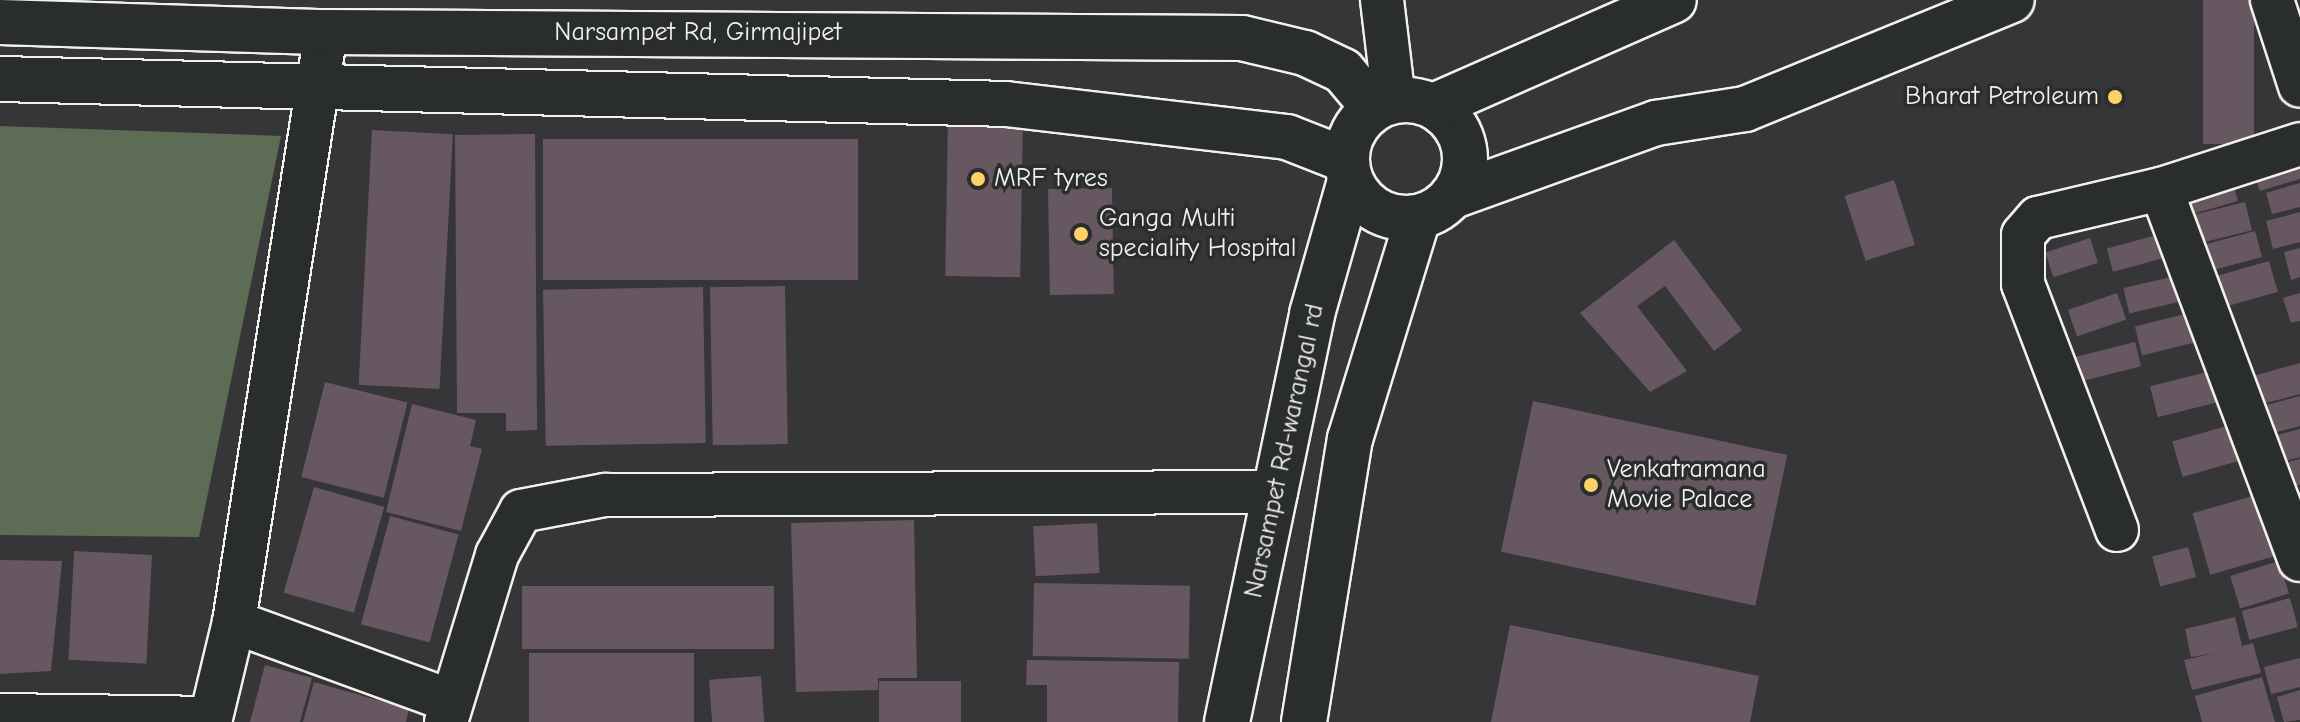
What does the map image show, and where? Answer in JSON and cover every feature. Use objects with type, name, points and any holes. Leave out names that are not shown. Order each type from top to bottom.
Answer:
[{"type":"street","points":[[1382,0],[1401,104]]},
{"type":"street","points":[[1348,171],[1349,140],[1401,104],[1674,0]]},
{"type":"street","points":[[0,79],[1006,104],[1262,133],[1348,171],[1377,212],[1435,207],[1656,123],[1745,109],[2012,0]]},
{"type":"street","points":[[2272,0],[2300,86]]},
{"type":"street","name":"Narsampet Rd, Girmajipet","points":[[0,22],[246,14],[326,32],[1242,38],[1305,53],[1401,104]]},
{"type":"street","points":[[0,715],[210,720],[234,622],[326,32]]},
{"type":"street","points":[[1304,722],[1350,439],[1435,207],[1462,178],[1462,137],[1401,104]]},
{"type":"street","points":[[2117,530],[2023,284],[2023,235],[2038,218],[2161,189],[2300,144]]},
{"type":"street","name":"Narsampet Rd-warangal rd","points":[[1227,722],[1312,314],[1348,171]]},
{"type":"street","points":[[2161,189],[2300,560]]},
{"type":"street","points":[[234,622],[449,712],[497,555],[521,511],[605,495],[1276,492]]},
{"type":"green space","points":[[0,126],[281,136],[199,537],[0,535]]},
{"type":"building","points":[[2203,0],[2254,0],[2254,144],[2203,144]]},
{"type":"building","points":[[948,117],[1023,118],[1020,277],[945,276]]},
{"type":"building","points":[[372,130],[453,134],[440,389],[359,385]]},
{"type":"building","points":[[535,134],[537,430],[506,431],[506,413],[457,413],[455,135]]},
{"type":"building","points":[[543,139],[858,139],[858,280],[543,280]]},
{"type":"building","points":[[2300,150],[2300,179],[2260,191],[2251,166]]},
{"type":"building","points":[[2230,173],[2238,201],[2191,214],[2183,187]]},
{"type":"building","points":[[1894,180],[1915,245],[1866,261],[1845,196]]},
{"type":"building","points":[[2300,183],[2300,207],[2272,214],[2266,193]]},
{"type":"building","points":[[1112,188],[1114,294],[1050,295],[1048,189]]},
{"type":"building","points":[[2245,202],[2252,230],[2199,243],[2192,215]]},
{"type":"building","points":[[2300,212],[2300,242],[2273,249],[2266,221]]},
{"type":"building","points":[[2255,231],[2262,257],[2206,272],[2199,246]]},
{"type":"building","points":[[2157,235],[2163,258],[2113,272],[2107,248]]},
{"type":"building","points":[[2090,238],[2098,263],[2053,277],[2045,253]]},
{"type":"building","points":[[1674,240],[1742,330],[1714,351],[1665,286],[1637,306],[1687,371],[1650,392],[1580,313]]},
{"type":"building","points":[[2300,248],[2300,277],[2291,280],[2284,252]]},
{"type":"building","points":[[2269,261],[2278,292],[2220,308],[2211,278]]},
{"type":"building","points":[[2180,275],[2186,300],[2129,313],[2123,288]]},
{"type":"building","points":[[785,286],[788,444],[713,445],[710,287]]},
{"type":"building","points":[[703,287],[706,443],[546,446],[543,290]]},
{"type":"building","points":[[2117,293],[2126,319],[2077,336],[2068,310]]},
{"type":"building","points":[[2300,293],[2300,321],[2291,323],[2283,298]]},
{"type":"building","points":[[2197,311],[2204,340],[2142,356],[2135,326]]},
{"type":"building","points":[[2135,342],[2141,366],[2074,383],[2068,359]]},
{"type":"building","points":[[2300,363],[2300,394],[2254,406],[2246,378]]},
{"type":"building","points":[[2215,370],[2223,401],[2158,417],[2150,386]]},
{"type":"building","points":[[325,382],[407,403],[384,498],[301,477]]},
{"type":"building","points":[[2300,396],[2300,426],[2262,436],[2255,408]]},
{"type":"building","points":[[1533,401],[1787,455],[1755,606],[1501,552]]},
{"type":"building","points":[[412,404],[476,420],[470,446],[482,449],[461,531],[386,512]]},
{"type":"building","points":[[2230,425],[2240,461],[2183,477],[2172,442]]},
{"type":"building","points":[[2300,429],[2300,457],[2273,464],[2266,438]]},
{"type":"building","points":[[2300,459],[2300,485],[2285,489],[2278,465]]},
{"type":"building","points":[[314,487],[384,507],[354,613],[284,593]]},
{"type":"building","points":[[2256,495],[2274,557],[2210,575],[2193,513]]},
{"type":"building","points":[[390,516],[459,534],[430,643],[361,624]]},
{"type":"building","points":[[914,520],[917,678],[878,678],[878,690],[796,692],[791,523]]},
{"type":"building","points":[[1097,523],[1100,573],[1036,576],[1033,526]]},
{"type":"building","points":[[2188,547],[2196,577],[2160,587],[2152,557]]},
{"type":"building","points":[[74,551],[152,555],[146,664],[68,660]]},
{"type":"building","points":[[0,560],[62,561],[51,671],[0,674]]},
{"type":"building","points":[[2279,561],[2289,594],[2240,608],[2230,576]]},
{"type":"building","points":[[1034,583],[1190,586],[1189,659],[1033,656]]},
{"type":"building","points":[[522,586],[774,586],[774,649],[522,649]]},
{"type":"building","points":[[2290,598],[2298,627],[2249,640],[2242,611]]},
{"type":"building","points":[[2235,617],[2242,646],[2253,643],[2261,673],[2192,690],[2184,660],[2215,653],[2191,657],[2185,629]]},
{"type":"building","points":[[1510,625],[1759,676],[1750,722],[1491,722]]},
{"type":"building","points":[[529,653],[694,653],[694,722],[529,722]]},
{"type":"building","points":[[2300,658],[2300,687],[2271,694],[2264,667]]},
{"type":"building","points":[[1027,660],[1179,662],[1178,722],[1047,722],[1047,685],[1026,685]]},
{"type":"building","points":[[265,665],[312,678],[300,722],[250,722]]},
{"type":"building","points":[[761,676],[764,722],[712,722],[709,680]]},
{"type":"building","points":[[2262,677],[2275,722],[2202,722],[2195,696]]},
{"type":"building","points":[[879,681],[961,681],[961,722],[879,722]]},
{"type":"building","points":[[314,682],[409,709],[406,722],[303,722]]},
{"type":"building","points":[[2300,690],[2300,720],[2284,722],[2277,697]]},
{"type":"place","name":"Bharat Petroleum","points":[[2115,97]]},
{"type":"place","name":"MRF tyres","points":[[978,179]]},
{"type":"place","name":"Ganga Multi speciality Hospital","points":[[1081,234]]},
{"type":"place","name":"Venkatramana Movie Palace","points":[[1591,485]]}]
